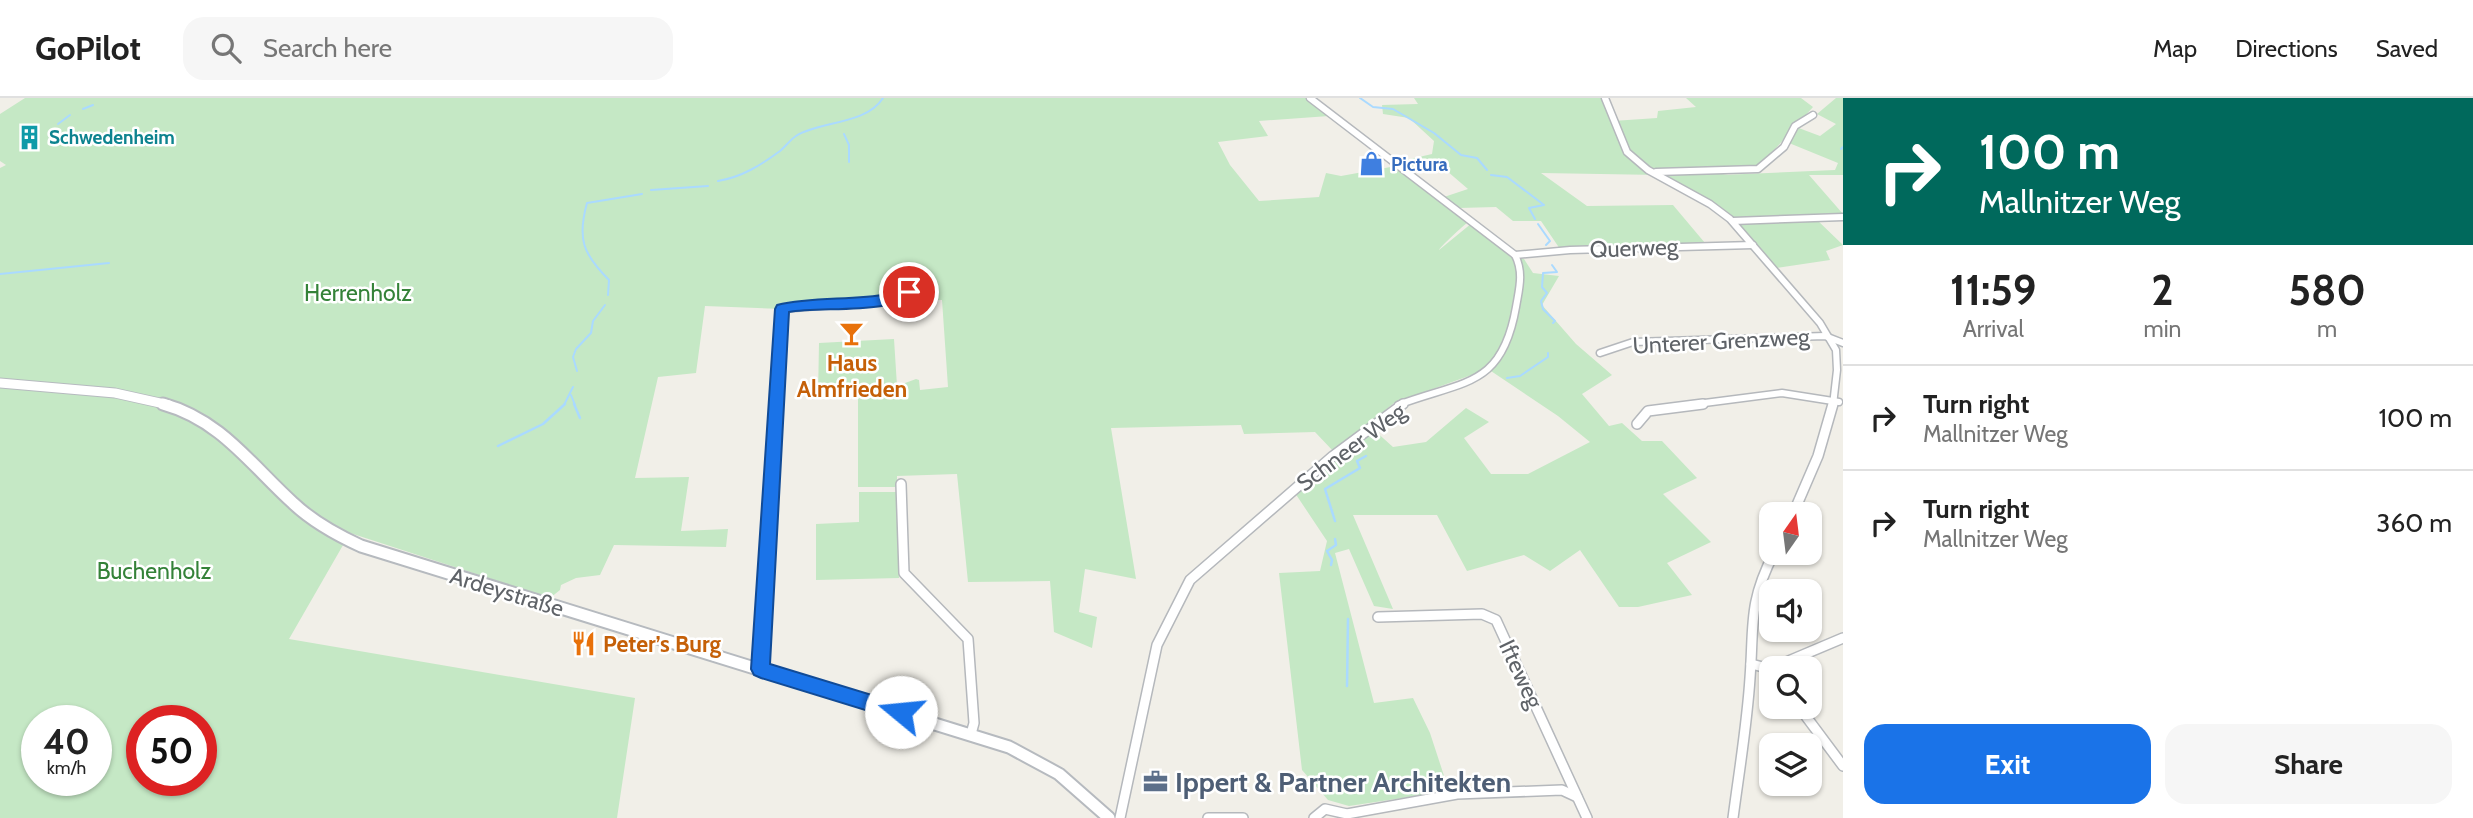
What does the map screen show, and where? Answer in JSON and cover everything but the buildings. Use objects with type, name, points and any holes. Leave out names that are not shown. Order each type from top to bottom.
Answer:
[{"type":"main road","name":"Ardeystraße","points":[[0,383],[162,402],[195,415],[221,432],[300,509],[325,528],[361,546],[1009,747],[1046,766],[1120,818]]},
{"type":"street","points":[[1310,98],[1515,255]]},
{"type":"street","points":[[1605,98],[1625,149],[1653,172],[1733,221],[1830,339],[1836,350],[1842,381],[1839,402],[1824,447],[1799,502]]},
{"type":"street","points":[[1653,172],[1758,169],[1784,147],[1795,126],[1813,115]]},
{"type":"street","points":[[1733,221],[1843,217]]},
{"type":"street","name":"Querweg","points":[[1515,255],[1570,250],[1753,245]]},
{"type":"street","name":"Schneer Weg","points":[[1120,818],[1157,645],[1190,580],[1333,456],[1399,405],[1466,382],[1491,369],[1507,346],[1511,335],[1521,278],[1520,265],[1515,255]]},
{"type":"street","points":[[761,669],[782,309],[875,301],[895,298],[909,292]]},
{"type":"street","name":"Unterer Grenzweg","points":[[1600,354],[1633,342],[1825,336],[1843,343]]},
{"type":"street","points":[[1637,424],[1648,411],[1770,394],[1797,394],[1839,402]]},
{"type":"street","points":[[901,484],[904,573],[968,639],[974,723],[971,734]]},
{"type":"street","points":[[1733,818],[1751,664],[1751,620],[1760,580],[1768,565]]},
{"type":"street","name":"Ifteweg","points":[[1378,617],[1482,614],[1496,620],[1587,818]]},
{"type":"street","points":[[1801,656],[1843,638]]},
{"type":"street","points":[[1751,664],[1759,666]]},
{"type":"street","points":[[1808,719],[1843,766]]},
{"type":"street","points":[[1314,818],[1325,809],[1347,814],[1457,794],[1562,790],[1578,798]]},
{"type":"street","points":[[1208,818],[1243,818]]},
{"type":"green space","points":[[25,98],[1307,98],[1329,116],[1259,121],[1268,136],[1218,142],[1230,165],[1259,201],[1319,197],[1326,173],[1341,176],[1396,166],[1468,222],[1439,250],[1472,223],[1515,256],[1524,259],[1533,273],[1559,276],[1542,305],[1576,344],[1612,375],[1582,394],[1609,426],[1622,423],[1642,441],[1662,441],[1697,478],[1663,494],[1711,542],[1667,563],[1692,595],[1638,607],[1619,607],[1580,550],[1550,571],[1524,555],[1467,571],[1437,515],[1353,515],[1393,609],[1374,606],[1349,549],[1335,553],[1374,703],[1413,698],[1430,733],[1449,791],[1349,806],[1328,800],[1302,770],[1279,573],[1320,571],[1327,541],[1295,493],[1374,430],[1393,447],[1426,442],[1466,408],[1489,422],[1464,438],[1491,474],[1528,474],[1590,442],[1558,416],[1488,369],[1394,403],[1334,452],[1315,432],[1244,434],[1241,425],[1111,428],[1136,579],[1085,569],[1079,612],[1097,617],[1092,648],[1054,632],[1050,581],[968,582],[957,474],[897,476],[897,487],[858,487],[858,394],[818,396],[819,343],[894,339],[897,386],[916,379],[919,380],[920,390],[948,387],[942,300],[895,298],[782,309],[705,306],[696,373],[658,377],[635,478],[689,477],[681,531],[728,529],[726,547],[614,545],[600,575],[576,578],[561,585],[560,590],[550,598],[350,533],[289,639],[635,698],[617,818],[0,818],[0,168],[6,165],[0,161],[0,114]]},
{"type":"green space","points":[[1414,98],[1602,98],[1613,121],[1657,118],[1658,111],[1696,107],[1686,98],[1801,98],[1813,107],[1757,169],[1722,175],[1835,170],[1838,163],[1789,143],[1796,127],[1820,136],[1836,124],[1817,114],[1836,98],[1843,98],[1843,175],[1809,175],[1843,214],[1734,219],[1660,175],[1541,173],[1587,206],[1673,205],[1705,243],[1560,249],[1541,221],[1513,221],[1496,207],[1459,208],[1444,197],[1468,189],[1447,171],[1409,172],[1397,162],[1432,154],[1434,141],[1409,118],[1383,114],[1382,105],[1418,104]]},
{"type":"green space","points":[[1816,219],[1843,245],[1826,251],[1830,260],[1777,268],[1738,223]]},
{"type":"green space","points":[[859,492],[897,492],[899,578],[816,580],[816,524],[859,522]]},
{"type":"waterway","points":[[718,181],[735,177],[758,166],[806,131],[865,113],[883,98]]},
{"type":"waterway","points":[[1360,98],[1373,107],[1393,109],[1434,133],[1461,155],[1477,158],[1487,170]]},
{"type":"waterway","points":[[83,109],[93,105]]},
{"type":"waterway","points":[[58,124],[70,115]]},
{"type":"waterway","points":[[844,134],[849,145],[849,162]]},
{"type":"waterway","points":[[1491,175],[1507,177],[1544,205],[1529,208],[1535,219]]},
{"type":"waterway","points":[[651,190],[708,186]]},
{"type":"waterway","points":[[608,295],[609,280],[593,262],[584,245],[583,227],[587,203],[642,194]]},
{"type":"waterway","points":[[1538,224],[1550,241],[1546,245]]},
{"type":"waterway","points":[[0,274],[109,263]]},
{"type":"waterway","points":[[1552,265],[1557,272],[1543,273],[1542,287],[1547,293],[1541,301],[1543,309],[1555,321],[1553,323]]},
{"type":"waterway","points":[[577,371],[573,357],[576,349],[591,333],[593,321],[605,305]]},
{"type":"waterway","points":[[1507,378],[1520,376],[1548,357],[1548,353]]},
{"type":"waterway","points":[[564,405],[573,387]]},
{"type":"waterway","points":[[571,395],[575,405]]},
{"type":"waterway","points":[[574,404],[580,418]]},
{"type":"waterway","points":[[498,446],[543,424],[564,405]]},
{"type":"waterway","points":[[1335,521],[1325,489],[1360,468],[1357,461],[1366,456]]},
{"type":"waterway","points":[[1331,565],[1332,560],[1327,551],[1336,545],[1335,539]]},
{"type":"waterway","points":[[1347,686],[1348,619]]},
{"type":"place","name":"Schwedenheim","points":[[29,137]]},
{"type":"place","name":"Pictura","points":[[1371,164]]},
{"type":"place","name":"Haus Almfrieden","points":[[852,333]]},
{"type":"place","name":"Peter’s Burg","points":[[583,644]]},
{"type":"place","name":"Ippert & Partner Architekten","points":[[1155,782]]},
{"type":"route","points":[[901,712],[761,669],[782,309],[875,301],[895,298],[909,292]]},
{"type":"park label","name":"Herrenholz","points":[[358,293]]},
{"type":"park label","name":"Buchenholz","points":[[154,571]]}]
